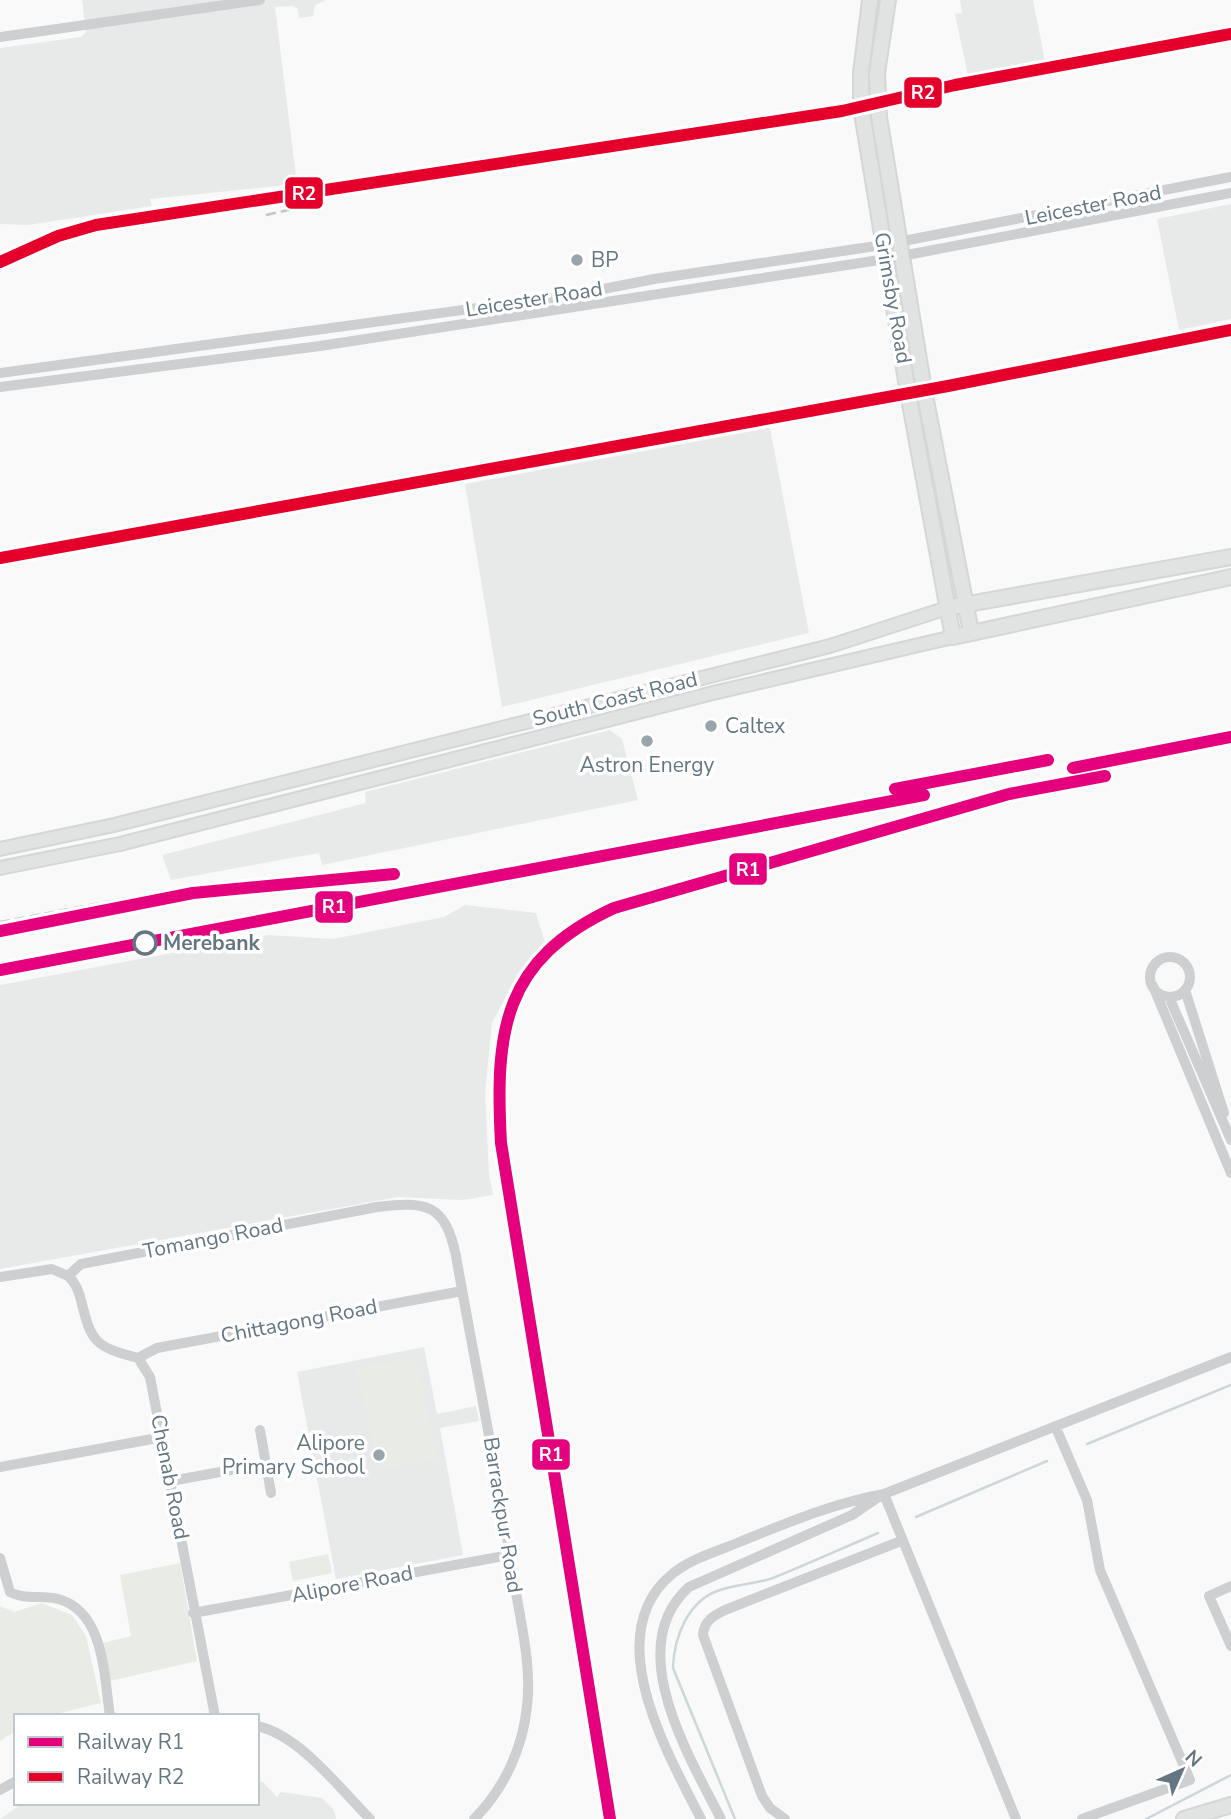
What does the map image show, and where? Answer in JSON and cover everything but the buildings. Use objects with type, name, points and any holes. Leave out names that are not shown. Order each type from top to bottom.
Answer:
[{"type":"highway","name":"Grimsby Road","points":[[870,0],[860,73],[861,104],[971,632]]},
{"type":"highway","name":"Grimsby Road","points":[[888,0],[877,73],[892,251],[953,637]]},
{"type":"highway","points":[[860,73],[877,73]]},
{"type":"highway","name":"South Coast Road","points":[[947,608],[1231,557]]},
{"type":"highway","name":"South Coast Road","points":[[953,637],[1231,577]]},
{"type":"highway","points":[[1184,1819],[1231,1805]]},
{"type":"highway","points":[[1216,1819],[1231,1813]]},
{"type":"main road","name":"South Coast Road","points":[[0,849],[54,839],[689,681],[863,636],[947,608]]},
{"type":"main road","points":[[863,636],[868,656]]},
{"type":"main road","name":"South Coast Road","points":[[0,868],[72,855],[155,835],[691,699],[953,637]]},
{"type":"main road","points":[[689,681],[691,699]]},
{"type":"main road","points":[[582,708],[586,726]]},
{"type":"main road","points":[[512,725],[517,743]]},
{"type":"main road","points":[[469,735],[475,754]]},
{"type":"main road","points":[[359,762],[363,782]]},
{"type":"main road","points":[[149,814],[155,835]]},
{"type":"street","points":[[0,37],[260,0]]},
{"type":"street","name":"Leicester Road","points":[[0,387],[320,346],[892,251],[1031,217],[1231,177]]},
{"type":"street","name":"Leicester Road","points":[[0,373],[573,295],[654,279],[1034,233],[1231,193]]},
{"type":"street","points":[[1031,217],[1034,233]]},
{"type":"street","points":[[94,360],[96,375]]},
{"type":"street","points":[[1169,997],[1185,990],[1190,983],[1189,970],[1175,957],[1162,958],[1153,967],[1153,986],[1231,1173]]},
{"type":"street","points":[[1153,986],[1169,997],[1230,1137]]},
{"type":"street","points":[[1185,990],[1218,1086],[1230,1137]]},
{"type":"street","name":"Tomango Road","points":[[68,1276],[81,1264],[353,1212],[409,1203],[430,1209]]},
{"type":"street","name":"Barrackpur Road","points":[[430,1209],[444,1219],[451,1232],[498,1471],[527,1664],[526,1716],[518,1751],[496,1793],[474,1819]]},
{"type":"street","points":[[0,1277],[52,1269],[68,1276],[78,1289],[88,1331],[95,1340],[107,1349],[138,1358]]},
{"type":"street","name":"Chittagong Road","points":[[138,1358],[157,1348],[462,1291]]},
{"type":"street","points":[[701,1819],[673,1763],[648,1700],[638,1653],[639,1625],[646,1607],[658,1588],[672,1574],[694,1561],[846,1501],[884,1494],[1231,1357]]},
{"type":"street","name":"Chenab Road","points":[[138,1358],[150,1377],[163,1437],[193,1613],[215,1714]]},
{"type":"street","points":[[1056,1427],[1087,1500],[1100,1570],[1189,1780],[1082,1819]]},
{"type":"street","points":[[260,1430],[271,1493]]},
{"type":"street","points":[[0,1467],[163,1437]]},
{"type":"street","points":[[171,1482],[264,1464]]},
{"type":"street","points":[[884,1494],[1016,1819]]},
{"type":"street","points":[[721,1819],[680,1737],[666,1691],[660,1664],[660,1642],[670,1608],[689,1587],[852,1516],[884,1494]]},
{"type":"street","points":[[785,1819],[770,1808],[762,1796],[703,1629],[713,1616],[901,1541]]},
{"type":"street","name":"Alipore Road","points":[[193,1613],[510,1555]]},
{"type":"street","points":[[0,1558],[10,1592],[20,1596],[61,1600],[86,1619],[98,1646],[110,1714]]},
{"type":"street","points":[[1231,1586],[1209,1596],[1231,1646]]},
{"type":"street","points":[[259,1727],[274,1731],[298,1746],[370,1819]]},
{"type":"shaded area","points":[[82,0],[326,0],[315,5],[313,16],[299,18],[298,9],[293,6],[275,7],[297,184],[150,199],[152,206],[28,225],[0,224],[0,48],[81,37],[86,32]]},
{"type":"shaded area","points":[[960,0],[1033,0],[1045,61],[968,76],[955,14],[962,13]]},
{"type":"shaded area","points":[[1231,204],[1231,319],[1179,330],[1157,219]]},
{"type":"shaded area","points":[[770,428],[809,633],[502,707],[465,484]]},
{"type":"shaded area","points":[[610,730],[622,739],[638,800],[322,865],[319,853],[171,880],[162,855],[366,803],[365,792]]},
{"type":"shaded area","points":[[465,905],[536,913],[545,943],[512,985],[492,1023],[485,1094],[489,1174],[493,1195],[463,1200],[398,1197],[0,1269],[0,985],[268,935],[333,939],[444,917]]},
{"type":"shaded area","name":"Alipore Primary School","points":[[424,1347],[437,1414],[476,1406],[479,1421],[440,1428],[463,1555],[336,1579],[297,1372]]},
{"type":"shaded area","points":[[415,1357],[438,1460],[379,1470],[356,1368]]},
{"type":"shaded area","points":[[328,1554],[332,1573],[293,1581],[289,1562]]},
{"type":"shaded area","points":[[180,1563],[197,1661],[110,1681],[103,1643],[131,1636],[120,1575]]},
{"type":"shaded area","points":[[41,1603],[72,1615],[86,1636],[101,1703],[56,1714],[14,1714],[14,1732],[0,1741],[0,1606],[15,1612]]},
{"type":"shaded area","points":[[259,1781],[263,1782],[277,1797],[281,1792],[322,1798],[334,1810],[336,1819],[0,1819],[20,1805],[259,1805]]},
{"type":"waterway","points":[[1087,1444],[1231,1385]]},
{"type":"waterway","points":[[916,1517],[1047,1461]]},
{"type":"waterway","points":[[735,1819],[673,1668],[676,1644],[685,1621],[699,1602],[709,1595],[727,1588],[773,1578],[878,1533]]},
{"type":"waterway","points":[[1146,1819],[1231,1775]]},
{"type":"railway","points":[[0,262],[58,236],[96,225],[842,111],[955,85],[1231,34]]},
{"type":"railway","points":[[266,215],[293,209],[324,194]]},
{"type":"railway","points":[[0,558],[948,386],[1231,330]]},
{"type":"railway","points":[[610,1819],[501,1143],[500,1067],[513,1003],[527,976],[548,951],[577,928],[614,908],[1009,794],[1105,776]]},
{"type":"railway","points":[[0,922],[127,898]]},
{"type":"rail line","name":"R2","points":[[0,262],[58,236],[96,225],[842,111],[955,85],[1231,34]]},
{"type":"rail line","name":"R2","points":[[0,558],[948,386],[1231,330]]},
{"type":"rail line","name":"R1","points":[[1073,768],[1231,737]]},
{"type":"rail line","name":"R1","points":[[895,789],[1048,760]]},
{"type":"rail line","name":"R1","points":[[610,1819],[501,1143],[500,1067],[513,1003],[527,976],[548,951],[577,928],[614,908],[1009,794],[1105,776]]},
{"type":"rail line","name":"R1","points":[[0,970],[924,795]]},
{"type":"rail line","name":"R1","points":[[0,931],[193,893],[394,874]]},
{"type":"place","name":"BP","points":[[577,260]]},
{"type":"place","name":"Caltex","points":[[711,726]]},
{"type":"place","name":"Astron Energy","points":[[647,741]]},
{"type":"place","name":"Merebank","points":[[145,943]]},
{"type":"place","name":"Alipore Primary School","points":[[379,1455]]}]
